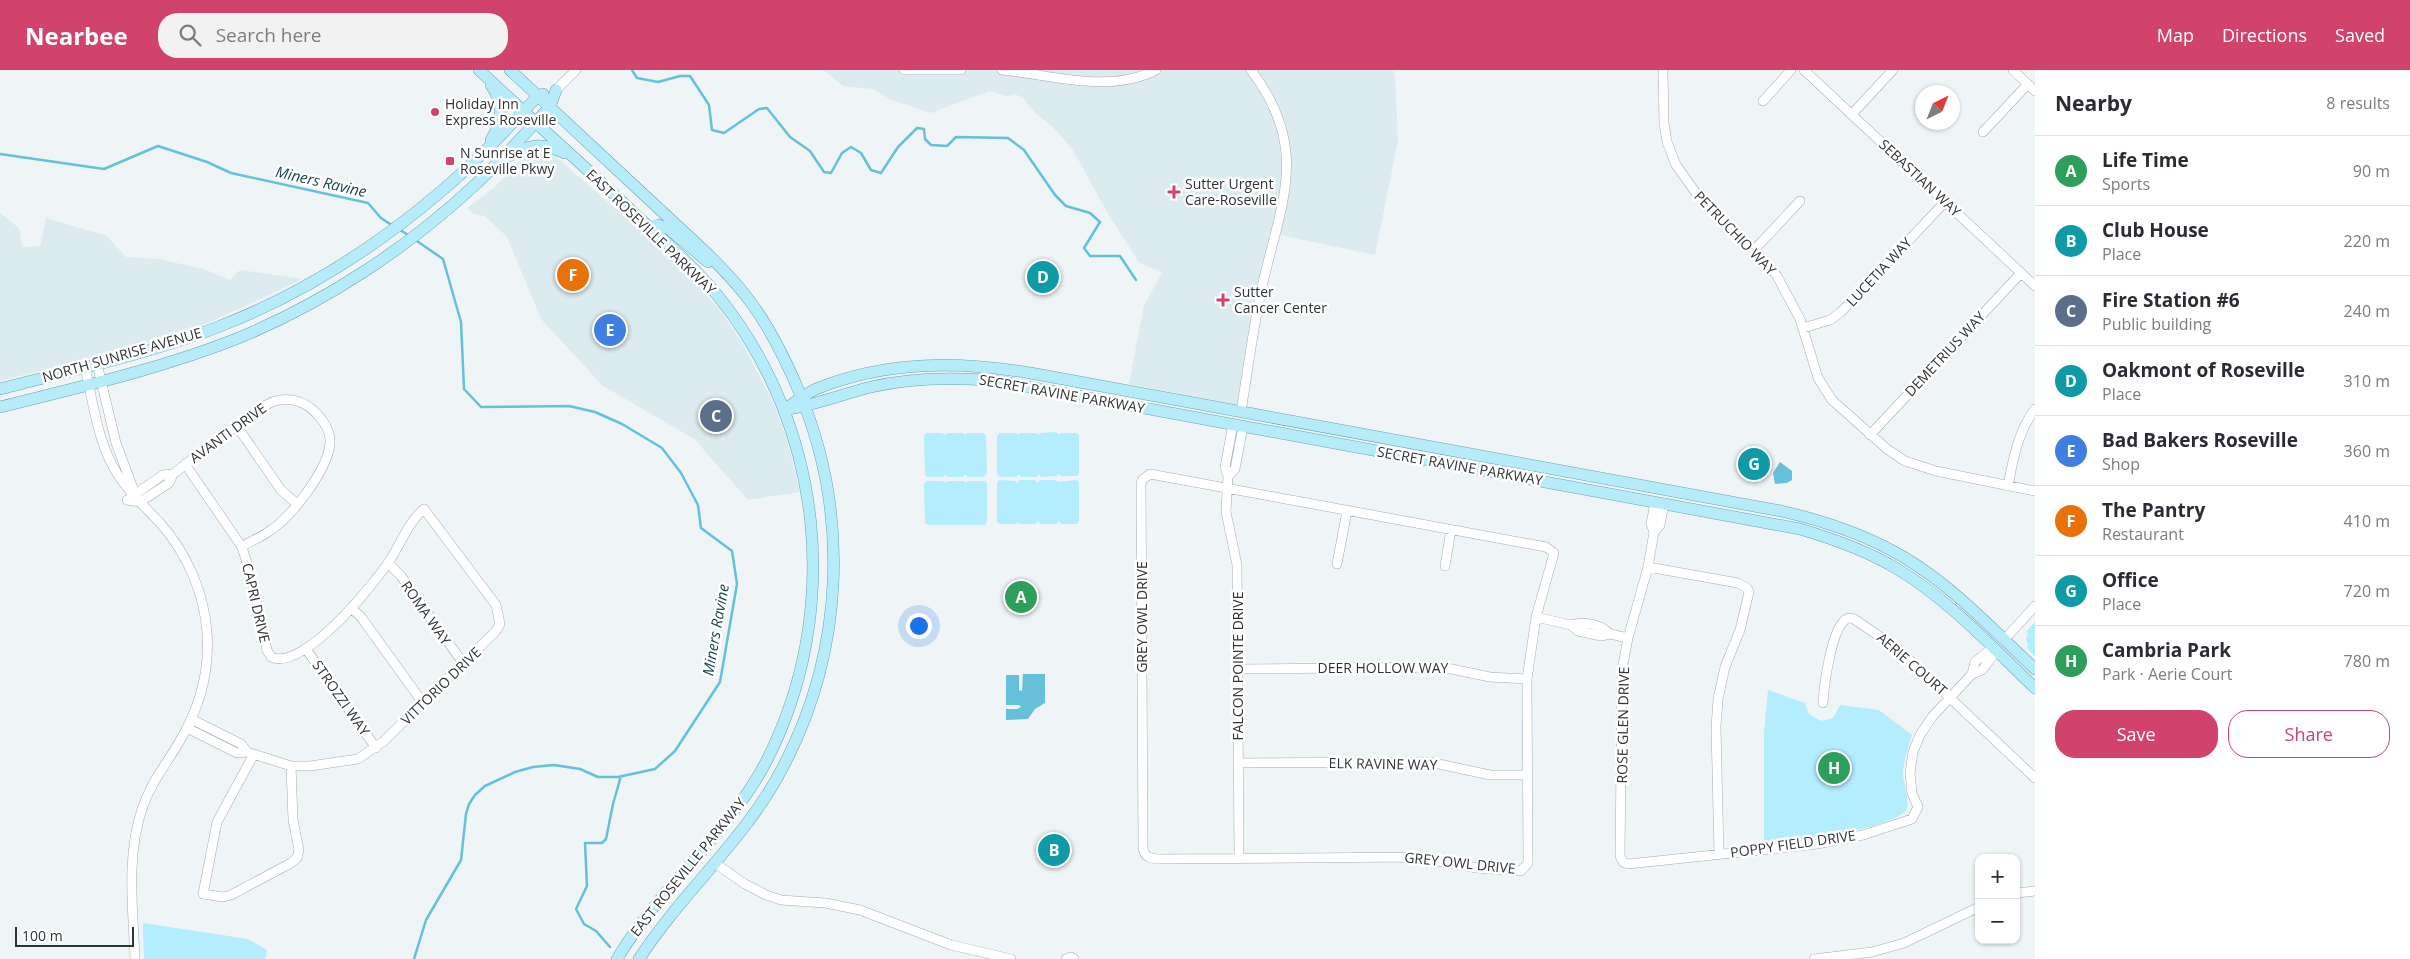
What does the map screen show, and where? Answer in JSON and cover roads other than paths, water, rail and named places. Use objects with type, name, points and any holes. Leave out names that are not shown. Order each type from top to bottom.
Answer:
[{"type":"main road","name":"EAST ROSEVILLE PARKWAY","points":[[479,70],[651,228],[705,281],[729,310],[761,360],[784,410],[801,462],[811,519],[814,571],[811,618],[801,673],[777,739],[756,779],[724,826],[645,919],[617,959]]},
{"type":"main road","points":[[479,70],[497,95],[501,111],[495,134],[480,155]]},
{"type":"main road","name":"EAST ROSEVILLE PARKWAY","points":[[510,70],[695,241],[733,281],[771,334],[804,402],[824,466],[832,519],[833,582],[826,645],[812,700],[784,766],[756,813],[716,864],[660,928],[639,959]]},
{"type":"main road","name":"NORTH SUNRISE AVENUE","points":[[0,389],[162,347],[231,322],[298,289],[349,259],[420,208],[480,155],[538,96],[556,90]]},
{"type":"main road","name":"NORTH SUNRISE AVENUE","points":[[0,407],[102,382],[185,358],[238,338],[308,305],[364,271],[436,219],[490,170],[550,107],[556,90]]},
{"type":"main road","points":[[490,170],[517,151],[534,145],[550,146],[579,162]]},
{"type":"main road","points":[[651,228],[659,225],[669,229],[733,281]]},
{"type":"main road","name":"SECRET RAVINE PARKWAY","points":[[804,402],[815,389],[882,371],[918,365],[952,364],[1014,370],[1802,516],[1865,538],[1906,558],[1963,602],[2035,669]]},
{"type":"main road","name":"SECRET RAVINE PARKWAY","points":[[784,410],[804,402],[898,382],[952,378],[1016,384],[1800,529],[1851,546],[1884,562],[1918,583],[1948,607],[2035,688]]},
{"type":"main road","points":[[1238,425],[1241,411]]},
{"type":"main road","points":[[1660,503],[1662,489]]},
{"type":"main road","points":[[1994,650],[2004,640]]},
{"type":"main road","points":[[716,864],[715,853],[724,826]]},
{"type":"street","points":[[556,90],[576,70]]},
{"type":"street","points":[[904,70],[961,70]]},
{"type":"street","points":[[1002,70],[1100,82],[1135,78],[1156,70]]},
{"type":"street","points":[[1241,411],[1261,290],[1284,198],[1288,167],[1285,145],[1277,115],[1270,99],[1251,70]]},
{"type":"street","name":"PETRUCHIO WAY","points":[[1663,70],[1664,123],[1676,165],[1696,193],[1754,250],[1783,285],[1803,328],[1812,364],[1822,386],[1832,400],[1896,456],[1915,466],[2035,491]]},
{"type":"street","points":[[1763,101],[1791,70]]},
{"type":"street","name":"SEBASTIAN WAY","points":[[1804,70],[2035,286]]},
{"type":"street","points":[[1852,114],[1893,70]]},
{"type":"street","points":[[2013,70],[2035,91]]},
{"type":"street","points":[[1983,132],[2028,84]]},
{"type":"street","points":[[1754,250],[1800,201]]},
{"type":"street","name":"LUCETIA WAY","points":[[1803,328],[1830,320],[1841,312],[1945,202]]},
{"type":"street","name":"DEMETRIUS WAY","points":[[1870,435],[2021,273]]},
{"type":"street","points":[[97,364],[116,443],[135,494]]},
{"type":"street","points":[[85,367],[108,454],[118,476],[135,494]]},
{"type":"street","name":"AVANTI DRIVE","points":[[140,502],[169,483],[173,474],[185,464],[236,425],[272,401],[286,398],[301,401],[314,410],[326,425],[330,442],[325,460],[297,504],[269,532],[242,547]]},
{"type":"street","points":[[2008,486],[2018,441],[2026,422],[2035,409]]},
{"type":"street","points":[[236,425],[281,490],[297,504]]},
{"type":"street","name":"FALCON POINTE DRIVE","points":[[1238,425],[1228,448],[1225,467],[1228,476],[1226,489],[1227,522],[1235,548],[1237,565],[1239,858]]},
{"type":"street","name":"FALCON POINTE DRIVE","points":[[1228,476],[1235,469],[1238,450],[1238,425]]},
{"type":"street","points":[[1228,448],[1238,450]]},
{"type":"street","name":"CAPRI DRIVE","points":[[185,464],[242,547],[252,579],[267,650],[271,657],[281,659],[306,649],[332,629],[352,608],[388,563],[417,516],[424,509]]},
{"type":"street","name":"AVANTI DRIVE","points":[[135,494],[163,475],[173,474]]},
{"type":"street","name":"GREY OWL DRIVE","points":[[1150,474],[1347,511],[1546,547],[1554,553],[1536,616],[1526,680],[1528,863],[1521,870],[1477,868],[1414,857],[1150,858],[1144,852],[1142,480],[1150,474]]},
{"type":"street","points":[[156,479],[162,487]]},
{"type":"street","points":[[135,494],[127,500],[140,502],[161,524],[182,554],[202,602],[207,642],[205,671],[198,704],[189,724],[152,784],[136,828],[132,865],[135,959]]},
{"type":"street","name":"ROSE GLEN DRIVE","points":[[1623,862],[1620,856],[1622,670],[1628,638],[1648,567],[1654,532],[1660,526],[1660,503]]},
{"type":"street","name":"VITTORIO DRIVE","points":[[189,724],[237,753],[250,753],[291,766],[310,766],[358,760],[376,748],[463,664],[496,631],[500,624],[496,605],[424,509]]},
{"type":"street","points":[[1337,564],[1347,511]]},
{"type":"street","points":[[1445,566],[1451,530]]},
{"type":"street","name":"ROMA WAY","points":[[388,563],[401,576],[463,664]]},
{"type":"street","points":[[1648,567],[1738,583],[1747,588],[1749,592],[1742,622],[1725,667],[1718,699],[1716,745],[1719,854]]},
{"type":"street","points":[[2004,640],[2035,606]]},
{"type":"street","points":[[352,608],[361,617],[423,703]]},
{"type":"street","points":[[1536,616],[1571,625],[1580,622],[1592,629],[1603,628],[1610,634],[1628,638]]},
{"type":"street","name":"AERIE COURT","points":[[1823,703],[1828,662],[1842,621],[1848,618],[1854,619],[1891,643],[1950,697]]},
{"type":"street","name":"STROZZI WAY","points":[[306,649],[376,748]]},
{"type":"street","name":"POPPY FIELD DRIVE","points":[[1623,862],[1628,864],[1830,842],[1912,819],[1918,807],[1910,784],[1913,752],[1924,726],[1972,674],[1975,662],[1994,650]]},
{"type":"street","name":"DEER HOLLOW WAY","points":[[1238,669],[1442,667],[1490,678],[1526,680]]},
{"type":"street","points":[[1950,697],[2035,778]]},
{"type":"street","name":"VITTORIO DRIVE","points":[[189,724],[234,740],[250,753]]},
{"type":"street","points":[[230,749],[234,740]]},
{"type":"street","points":[[250,753],[217,822],[203,894],[223,897],[231,896],[297,858],[299,850],[293,820],[291,766]]},
{"type":"street","name":"ELK RAVINE WAY","points":[[1238,763],[1430,762],[1490,775],[1527,775]]},
{"type":"street","points":[[716,864],[745,884],[766,895],[781,900],[825,903],[860,910],[951,945],[1011,959]]},
{"type":"street","points":[[2020,893],[2035,891]]},
{"type":"street","points":[[1814,959],[1872,952],[1904,943],[1975,909]]},
{"type":"waterway","points":[[632,70],[637,78],[658,82],[680,76],[690,76],[709,105],[712,130],[724,133],[759,109],[767,108],[790,137],[810,151],[824,172],[831,173],[842,153],[851,147],[861,153],[871,170],[881,173],[898,147],[917,128],[924,129],[925,139],[931,145],[947,146],[956,137],[1008,138],[1024,150],[1055,195],[1066,206],[1090,213],[1100,222],[1084,248],[1090,256],[1120,256],[1136,280]]},
{"type":"waterway","name":"Miners Ravine","points":[[0,154],[104,169],[158,146],[207,162],[231,173],[368,203],[381,218],[393,226]]},
{"type":"waterway","name":"Miners Ravine","points":[[400,230],[410,236]]},
{"type":"waterway","name":"Miners Ravine","points":[[414,239],[443,259],[461,322],[464,389],[481,407],[569,406],[595,412],[622,424],[662,448],[681,473],[698,505],[701,528],[732,551],[737,584],[720,682],[675,751],[655,769],[618,777],[598,777],[580,769],[554,765],[533,767],[515,772],[485,786],[469,804],[466,814],[461,860],[426,920],[414,959]]},
{"type":"waterway","points":[[610,947],[596,931],[584,924],[576,909],[587,886],[585,843],[602,843],[606,839],[621,776]]},
{"type":"place","name":"Holiday Inn Express Roseville","points":[[435,112]]},
{"type":"place","name":"N Sunrise at E Roseville Pkwy","points":[[450,161]]},
{"type":"place","name":"Sutter Urgent Care-Roseville","points":[[1174,192]]},
{"type":"place","name":"The Pantry","points":[[573,275]]},
{"type":"place","name":"Oakmont of Roseville","points":[[1043,277]]},
{"type":"place","name":"Sutter Cancer Center","points":[[1223,300]]},
{"type":"place","name":"Bad Bakers Roseville","points":[[610,330]]},
{"type":"place","name":"Fire Station #6","points":[[716,416]]},
{"type":"place","name":"Office","points":[[1754,464]]},
{"type":"place","name":"Life Time","points":[[1021,597]]},
{"type":"place","name":"Cambria Park","points":[[1834,768]]},
{"type":"place","name":"Club House","points":[[1054,850]]}]
